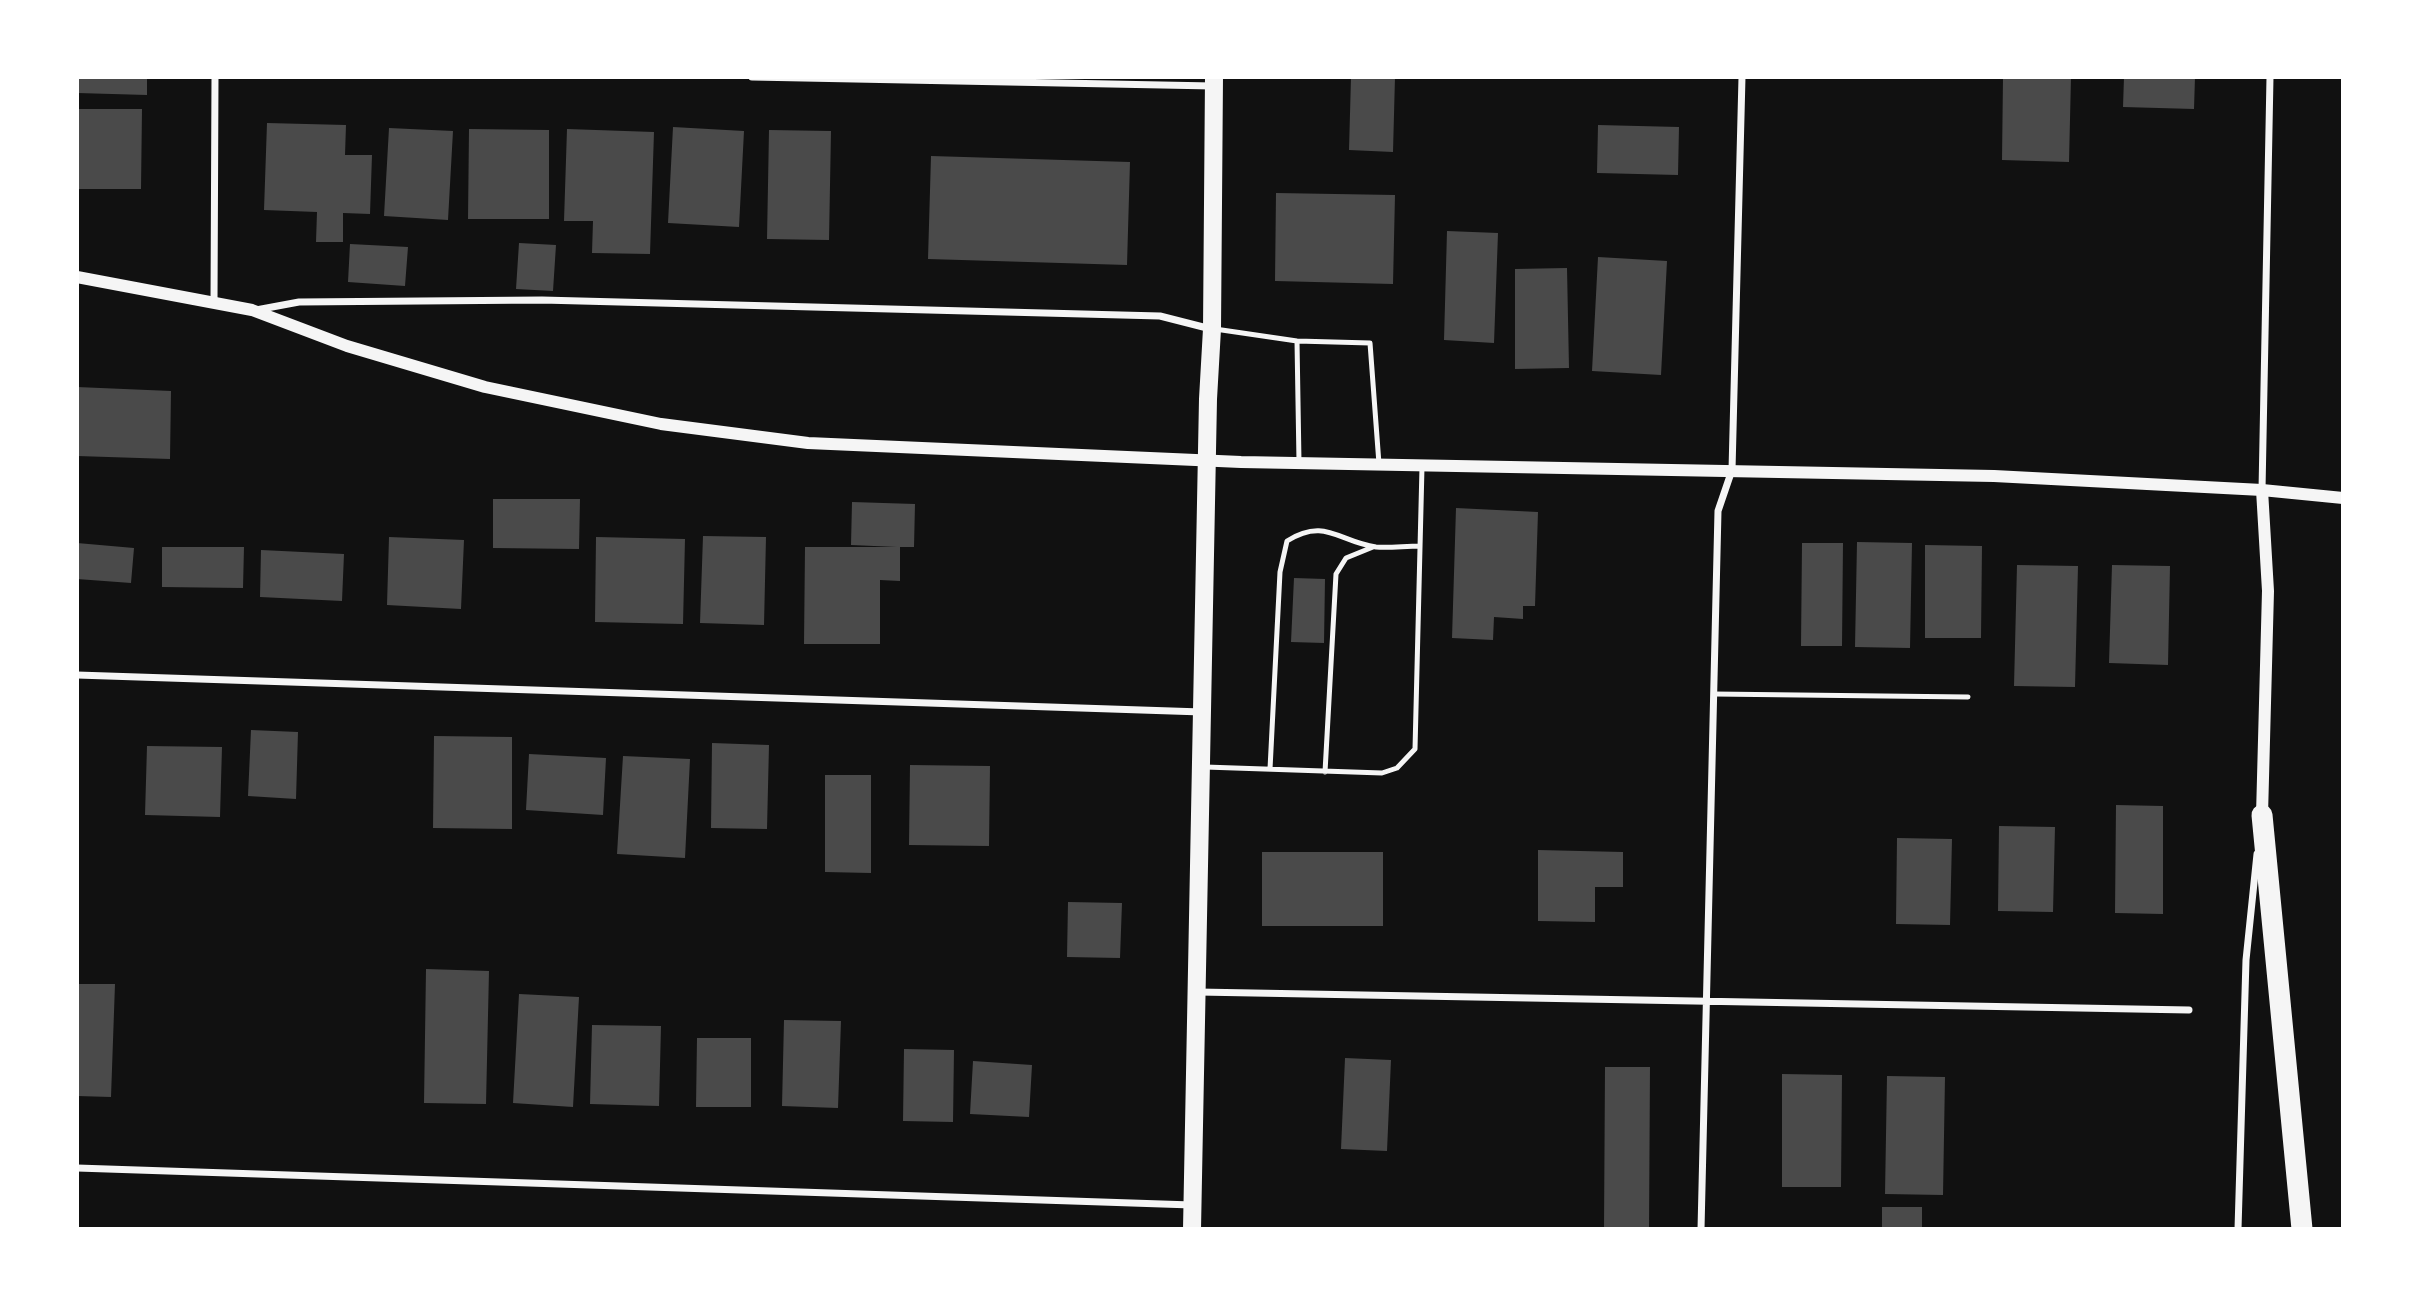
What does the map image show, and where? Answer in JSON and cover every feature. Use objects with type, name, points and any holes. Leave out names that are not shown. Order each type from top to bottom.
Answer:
[{"type":"highway","points":[[2262,815],[2302,1229]]},
{"type":"main road","points":[[1192,1229],[1212,329],[1214,82]]},
{"type":"street","points":[[214,302],[215,77]]},
{"type":"street","points":[[752,77],[1214,82]]},
{"type":"street","points":[[1701,1229],[1718,511],[1732,470],[1742,77]]},
{"type":"street","points":[[2238,1229],[2246,960],[2262,815],[2268,592],[2262,490],[2270,77]]},
{"type":"street","points":[[77,276],[252,310],[347,346],[485,387],[661,424],[808,443],[1207,461],[1994,476],[2262,490],[2343,498]]},
{"type":"street","points":[[252,310],[299,302],[556,301],[1160,316],[1212,329]]},
{"type":"street","points":[[77,676],[1203,712]]},
{"type":"street","points":[[1198,992],[2189,1010]]},
{"type":"street","points":[[77,1168],[1193,1205]]},
{"type":"lane","points":[[1212,329],[1297,341],[1370,343],[1379,464]]},
{"type":"lane","points":[[1297,341],[1299,462]]},
{"type":"lane","points":[[1202,767],[1382,773],[1398,768],[1415,749],[1422,464]]},
{"type":"lane","points":[[1270,769],[1280,572],[1287,541],[1304,530],[1327,530],[1374,547]]},
{"type":"lane","points":[[1325,772],[1336,574],[1346,558],[1374,547],[1420,546]]},
{"type":"lane","points":[[1714,694],[1968,697]]},
{"type":"building","points":[[77,77],[147,77],[147,95],[77,93]]},
{"type":"building","points":[[1351,77],[1395,77],[1393,152],[1349,150]]},
{"type":"building","points":[[2003,77],[2071,77],[2069,162],[2002,160]]},
{"type":"building","points":[[2124,77],[2195,77],[2194,109],[2123,107]]},
{"type":"building","points":[[77,109],[142,109],[141,189],[77,189]]},
{"type":"building","points":[[267,123],[346,125],[345,155],[372,155],[370,214],[343,213],[343,242],[316,242],[317,212],[264,210]]},
{"type":"building","points":[[1598,125],[1679,127],[1678,175],[1597,173]]},
{"type":"building","points":[[673,127],[744,131],[739,227],[668,223]]},
{"type":"building","points":[[389,128],[453,131],[448,220],[384,216]]},
{"type":"building","points":[[469,129],[549,130],[549,219],[468,219]]},
{"type":"building","points":[[567,129],[654,132],[650,254],[592,253],[593,221],[564,221]]},
{"type":"building","points":[[769,130],[831,131],[829,240],[767,239]]},
{"type":"building","points":[[931,156],[1130,162],[1127,265],[928,259]]},
{"type":"building","points":[[1276,193],[1395,195],[1393,284],[1275,281]]},
{"type":"building","points":[[1447,231],[1498,233],[1494,343],[1444,340]]},
{"type":"building","points":[[519,243],[556,245],[553,291],[516,289]]},
{"type":"building","points":[[350,244],[408,247],[405,286],[348,282]]},
{"type":"building","points":[[1598,257],[1667,261],[1661,375],[1592,371]]},
{"type":"building","points":[[1567,268],[1569,368],[1515,369],[1515,269]]},
{"type":"building","points":[[77,387],[171,391],[170,459],[77,456]]},
{"type":"building","points":[[493,499],[580,499],[579,549],[493,548]]},
{"type":"building","points":[[852,502],[915,504],[914,547],[900,547],[900,581],[880,580],[880,644],[804,644],[805,547],[897,547],[851,545]]},
{"type":"building","points":[[1456,508],[1538,512],[1535,606],[1523,606],[1523,619],[1494,617],[1493,640],[1452,638]]},
{"type":"building","points":[[703,536],[766,537],[764,625],[700,623]]},
{"type":"building","points":[[389,537],[464,540],[461,609],[387,605]]},
{"type":"building","points":[[596,537],[685,539],[683,624],[595,622]]},
{"type":"building","points":[[1857,542],[1912,543],[1910,648],[1855,647]]},
{"type":"building","points":[[77,543],[134,548],[131,583],[77,579]]},
{"type":"building","points":[[1802,543],[1843,543],[1842,646],[1801,646]]},
{"type":"building","points":[[1925,545],[1982,546],[1981,638],[1925,638]]},
{"type":"building","points":[[162,547],[244,547],[243,588],[162,587]]},
{"type":"building","points":[[261,550],[344,554],[342,601],[260,597]]},
{"type":"building","points":[[2017,565],[2078,566],[2075,687],[2014,686]]},
{"type":"building","points":[[2112,565],[2170,566],[2168,665],[2109,663]]},
{"type":"building","points":[[1294,578],[1325,579],[1324,643],[1291,642]]},
{"type":"building","points":[[251,730],[298,732],[296,799],[248,796]]},
{"type":"building","points":[[434,736],[512,737],[512,829],[433,828]]},
{"type":"building","points":[[712,743],[769,745],[767,829],[711,828]]},
{"type":"building","points":[[147,746],[222,747],[220,817],[145,815]]},
{"type":"building","points":[[529,754],[606,758],[603,815],[526,810]]},
{"type":"building","points":[[623,756],[690,759],[685,858],[617,854]]},
{"type":"building","points":[[910,765],[990,766],[989,846],[909,845]]},
{"type":"building","points":[[825,775],[871,775],[871,873],[825,872]]},
{"type":"building","points":[[2116,805],[2163,806],[2163,914],[2115,913]]},
{"type":"building","points":[[1999,826],[2055,827],[2053,912],[1998,911]]},
{"type":"building","points":[[1897,838],[1952,839],[1950,925],[1896,924]]},
{"type":"building","points":[[1538,850],[1623,852],[1623,887],[1595,887],[1595,922],[1538,921]]},
{"type":"building","points":[[1262,852],[1383,852],[1383,926],[1262,926]]},
{"type":"building","points":[[1068,902],[1122,903],[1120,958],[1067,957]]},
{"type":"building","points":[[426,969],[489,971],[486,1104],[424,1103]]},
{"type":"building","points":[[77,984],[115,984],[111,1097],[77,1096]]},
{"type":"building","points":[[519,994],[579,997],[573,1107],[513,1103]]},
{"type":"building","points":[[784,1020],[841,1021],[838,1108],[782,1106]]},
{"type":"building","points":[[592,1025],[661,1026],[659,1106],[590,1104]]},
{"type":"building","points":[[697,1038],[751,1038],[751,1107],[696,1107]]},
{"type":"building","points":[[904,1049],[954,1050],[953,1122],[903,1121]]},
{"type":"building","points":[[1345,1058],[1391,1060],[1387,1151],[1341,1149]]},
{"type":"building","points":[[973,1061],[1032,1065],[1029,1117],[970,1114]]},
{"type":"building","points":[[1605,1067],[1650,1067],[1649,1229],[1604,1229]]},
{"type":"building","points":[[1782,1074],[1842,1075],[1841,1187],[1782,1187]]},
{"type":"building","points":[[1887,1076],[1945,1077],[1943,1195],[1885,1194]]},
{"type":"building","points":[[1882,1207],[1922,1207],[1922,1229],[1882,1229]]}]
